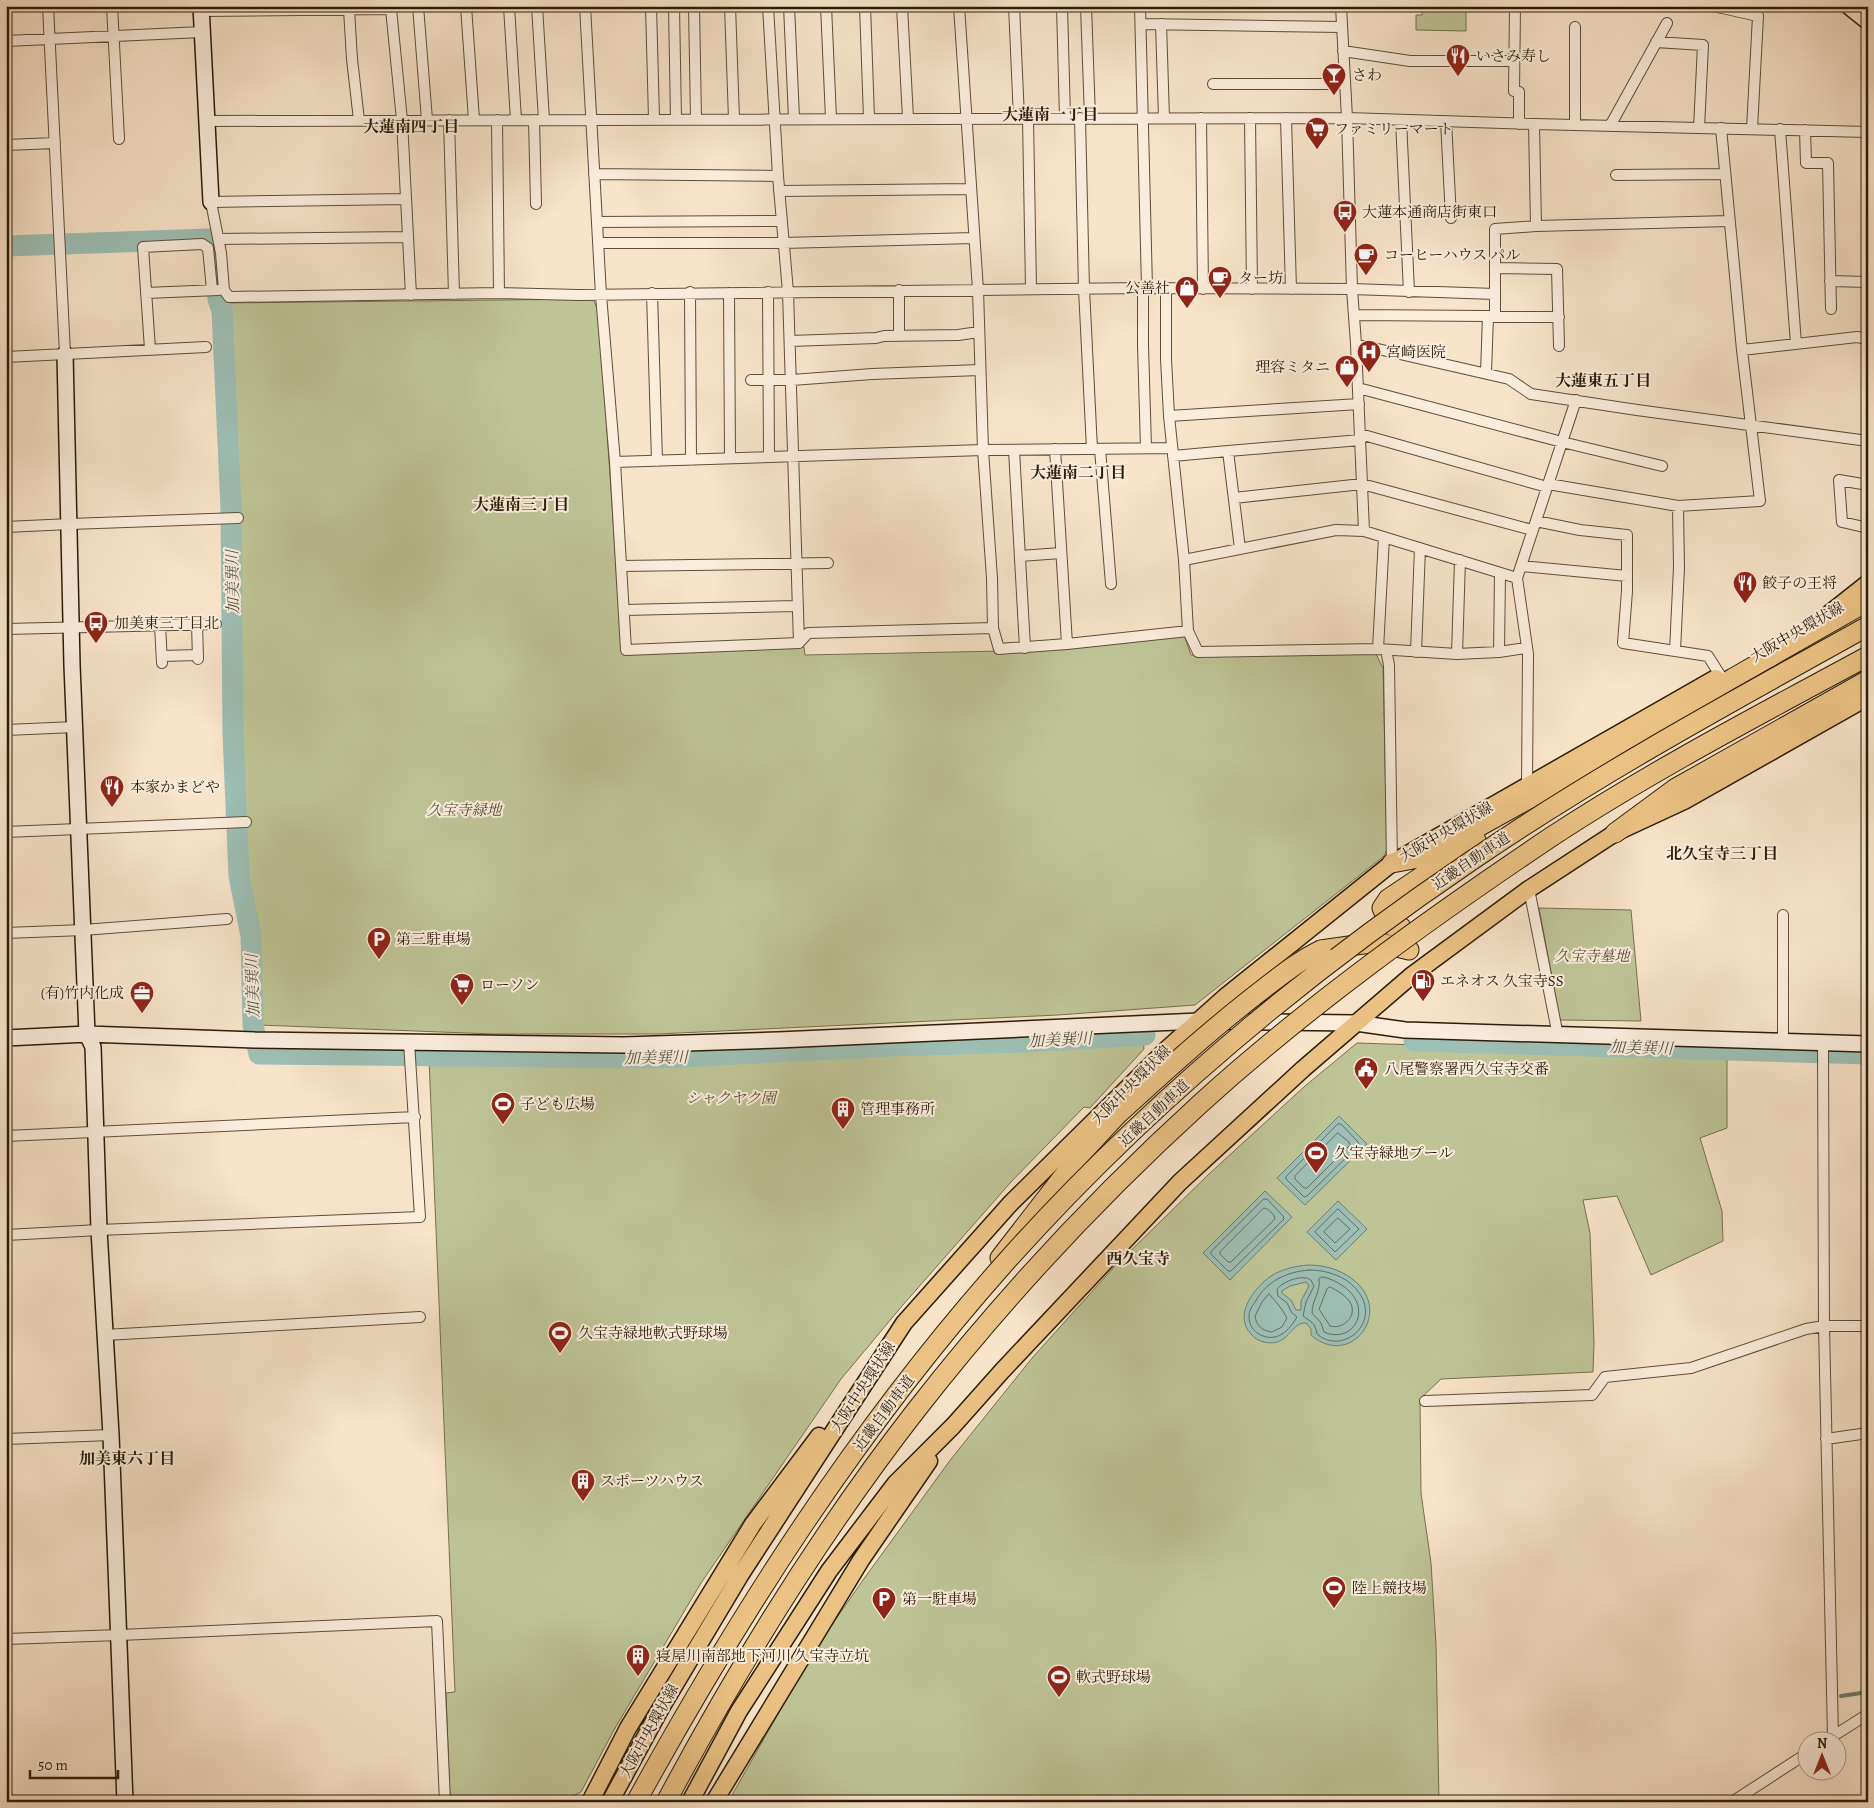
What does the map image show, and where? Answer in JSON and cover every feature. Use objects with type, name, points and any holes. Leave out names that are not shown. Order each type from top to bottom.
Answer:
[{"type":"highway","points":[[1392,863],[1424,857],[1588,766],[1733,678],[1868,601]]},
{"type":"highway","name":"近畿自動車道","points":[[636,1802],[674,1732],[772,1572],[834,1479],[946,1332],[1059,1205],[1122,1142],[1202,1069],[1319,971],[1414,901],[1541,814],[1620,766],[1868,626]]},
{"type":"highway","name":"近畿自動車道","points":[[666,1802],[718,1707],[793,1586],[854,1495],[916,1410],[967,1348],[1078,1224],[1200,1104],[1277,1038],[1342,986],[1482,884],[1554,835],[1634,786],[1868,656]]},
{"type":"highway","points":[[1615,833],[1676,788],[1868,680]]},
{"type":"highway","points":[[1401,927],[1392,926],[1388,921],[1382,908],[1388,899],[1588,766]]},
{"type":"highway","points":[[946,1332],[1015,1238],[1069,1169],[1117,1115],[1239,1008],[1301,960],[1321,950],[1377,942],[1409,950]]},
{"type":"main road","points":[[1830,613],[1868,583]]},
{"type":"main road","name":"大阪中央環状線","points":[[610,1802],[661,1708],[741,1574],[904,1322],[1010,1204],[1168,1048],[1225,997],[1392,863],[1868,592]]},
{"type":"main road","points":[[690,1802],[739,1711],[829,1571],[895,1484],[953,1426],[1002,1370],[1180,1182],[1303,1069],[1411,976],[1529,889],[1615,833],[1684,801],[1866,698]]},
{"type":"main road","points":[[590,1802],[628,1728],[753,1524],[904,1322]]},
{"type":"main road","points":[[714,1802],[861,1560],[953,1426]]},
{"type":"street","points":[[48,6],[65,354],[71,627],[87,1034],[93,1047],[99,1230],[120,1635],[125,1802]]},
{"type":"street","points":[[112,6],[119,139]]},
{"type":"street","points":[[418,6],[427,120]]},
{"type":"street","points":[[466,6],[474,120]]},
{"type":"street","points":[[510,6],[516,120]]},
{"type":"street","points":[[536,204],[539,120],[537,6]]},
{"type":"street","points":[[585,6],[601,294],[615,462],[626,650],[799,643],[808,632],[993,628]]},
{"type":"street","points":[[651,6],[654,119]]},
{"type":"street","points":[[674,6],[676,119]]},
{"type":"street","points":[[694,6],[696,119]]},
{"type":"street","points":[[730,6],[734,119]]},
{"type":"street","points":[[768,6],[781,221],[788,292],[799,643]]},
{"type":"street","points":[[789,6],[794,118]]},
{"type":"street","points":[[826,6],[831,118]]},
{"type":"street","points":[[865,6],[869,118]]},
{"type":"street","points":[[902,6],[908,118]]},
{"type":"street","points":[[959,6],[978,290],[983,450],[992,578],[993,628],[999,650],[1188,631]]},
{"type":"street","points":[[1014,6],[1024,118],[1032,289]]},
{"type":"street","points":[[1062,6],[1066,118]]},
{"type":"street","points":[[1086,6],[1084,289],[1096,449],[1111,584]]},
{"type":"street","points":[[1140,6],[1145,288],[1142,346],[1146,448]]},
{"type":"street","points":[[1341,6],[1364,531]]},
{"type":"street","points":[[1515,6],[1514,91],[1520,92],[1519,124]]},
{"type":"street","points":[[1713,6],[1758,16],[1752,129]]},
{"type":"street","points":[[1848,6],[1868,22]]},
{"type":"street","points":[[410,295],[402,120],[391,9],[201,9],[211,202],[219,239],[224,290],[229,297],[1145,288],[1352,289],[1495,294]]},
{"type":"street","points":[[349,10],[359,120]]},
{"type":"street","points":[[1610,126],[1667,23]]},
{"type":"street","points":[[1141,24],[1342,27]]},
{"type":"street","points":[[1161,24],[1164,118]]},
{"type":"street","points":[[1575,27],[1575,125]]},
{"type":"street","points":[[6,41],[202,32]]},
{"type":"street","points":[[1656,42],[1703,45],[1699,128]]},
{"type":"street","points":[[1343,50],[1410,61],[1514,60]]},
{"type":"street","points":[[1213,84],[1345,84]]},
{"type":"street","points":[[1201,118],[1203,289]]},
{"type":"street","points":[[1250,118],[1252,289]]},
{"type":"street","points":[[1286,118],[1291,289]]},
{"type":"street","points":[[207,121],[1347,118],[1868,132]]},
{"type":"street","points":[[449,120],[454,294]]},
{"type":"street","points":[[497,120],[500,293]]},
{"type":"street","points":[[1401,120],[1409,292]]},
{"type":"street","points":[[1446,121],[1451,218]]},
{"type":"street","points":[[1534,124],[1536,226]]},
{"type":"street","points":[[615,462],[983,450],[1146,448],[1173,452],[1228,451],[1360,437],[1548,486],[1678,506],[1760,502],[1728,221],[1721,128]]},
{"type":"street","points":[[1780,129],[1796,344]]},
{"type":"street","points":[[1805,130],[1806,163],[1828,163],[1831,309]]},
{"type":"street","points":[[6,145],[55,143]]},
{"type":"street","points":[[594,174],[778,176]]},
{"type":"street","points":[[1616,175],[1725,174]]},
{"type":"street","points":[[779,191],[970,189]]},
{"type":"street","points":[[211,202],[406,199]]},
{"type":"street","points":[[597,222],[781,221]]},
{"type":"street","points":[[1486,373],[1495,294],[1495,229],[1536,226],[1728,221]]},
{"type":"street","points":[[219,239],[408,237]]},
{"type":"street","points":[[598,243],[783,244],[974,238]]},
{"type":"street","points":[[150,349],[143,247],[202,244],[208,248],[212,290]]},
{"type":"street","points":[[1495,268],[1557,269],[1559,346]]},
{"type":"street","points":[[1830,281],[1868,282]]},
{"type":"street","points":[[1166,289],[1166,359],[1184,560],[1188,631],[1198,652],[1382,650],[1457,654],[1499,652],[1526,648]]},
{"type":"street","points":[[146,293],[224,290]]},
{"type":"street","points":[[899,290],[899,336]]},
{"type":"street","points":[[690,292],[691,460]]},
{"type":"street","points":[[768,292],[769,457]]},
{"type":"street","points":[[652,293],[657,461]]},
{"type":"street","points":[[729,293],[730,458]]},
{"type":"street","points":[[1354,315],[1559,317]]},
{"type":"street","points":[[790,341],[899,336],[958,336],[979,332]]},
{"type":"street","points":[[1742,350],[1856,337],[1868,339]]},
{"type":"street","points":[[1356,344],[1509,379],[1531,394],[1868,441]]},
{"type":"street","points":[[6,357],[206,347]]},
{"type":"street","points":[[751,380],[792,380],[872,374],[980,370]]},
{"type":"street","points":[[1358,388],[1562,442],[1662,466]]},
{"type":"street","points":[[1527,786],[1528,654],[1517,578],[1576,400]]},
{"type":"street","points":[[1170,416],[1359,404]]},
{"type":"street","points":[[1054,449],[1067,644]]},
{"type":"street","points":[[1014,450],[1025,648]]},
{"type":"street","points":[[1228,451],[1240,549]]},
{"type":"street","points":[[1868,485],[1839,480],[1842,522],[1868,528]]},
{"type":"street","points":[[1234,498],[1362,484],[1534,525],[1627,535],[1627,576],[1623,643],[1708,656],[1720,675]]},
{"type":"street","points":[[1675,651],[1679,567],[1678,506]]},
{"type":"street","points":[[6,527],[238,518]]},
{"type":"street","points":[[1184,560],[1336,530],[1364,531],[1517,578]]},
{"type":"street","points":[[1384,537],[1382,650],[1389,665],[1392,863]]},
{"type":"street","points":[[1416,652],[1420,548]]},
{"type":"street","points":[[1020,556],[1061,553]]},
{"type":"street","points":[[1457,654],[1460,560]]},
{"type":"street","points":[[621,566],[828,563]]},
{"type":"street","points":[[1521,566],[1627,576]]},
{"type":"street","points":[[1499,652],[1500,573]]},
{"type":"street","points":[[624,610],[798,606]]},
{"type":"street","points":[[160,625],[162,659],[198,657],[197,624]]},
{"type":"street","points":[[6,629],[216,624]]},
{"type":"street","points":[[6,730],[75,727]]},
{"type":"street","points":[[6,832],[246,822]]},
{"type":"street","points":[[1529,889],[1558,1036]]},
{"type":"street","points":[[1783,915],[1783,1042]]},
{"type":"street","points":[[6,933],[83,930],[227,919]]},
{"type":"street","points":[[6,1038],[87,1034],[409,1042],[644,1044],[788,1040],[1199,1021],[1356,1023],[1405,1030],[1783,1042],[1822,1051],[1868,1044]]},
{"type":"street","points":[[6,1235],[420,1217],[409,1042]]},
{"type":"street","points":[[1822,1051],[1830,1730]]},
{"type":"street","points":[[6,1136],[415,1117]]},
{"type":"street","points":[[105,1335],[420,1317]]},
{"type":"street","points":[[1425,1401],[1592,1394],[1605,1377],[1691,1368],[1791,1333],[1824,1326],[1868,1326]]},
{"type":"street","points":[[1826,1439],[1868,1433]]},
{"type":"street","points":[[6,1439],[111,1435]]},
{"type":"street","points":[[6,1639],[437,1621],[445,1802]]},
{"type":"street","points":[[1843,1730],[1868,1714]]},
{"type":"street","points":[[1732,1802],[1796,1760]]},
{"type":"green space","points":[[1422,6],[1466,6],[1466,31],[1416,30],[1416,15],[1422,15]]},
{"type":"green space","name":"久宝寺緑地","points":[[593,299],[599,312],[622,654],[804,647],[805,655],[1002,651],[1184,635],[1191,655],[1376,654],[1383,668],[1387,849],[1384,856],[1195,1005],[1058,1015],[658,1034],[493,1034],[259,1025],[255,937],[244,876],[236,712],[225,303]]},
{"type":"green space","name":"久宝寺墓地","points":[[1539,908],[1631,910],[1641,1021],[1560,1020]]},
{"type":"green space","name":"シャクヤク園","points":[[1143,1037],[1144,1049],[1090,1108],[1084,1107],[1011,1182],[902,1306],[841,1379],[701,1583],[614,1730],[581,1792],[560,1802],[450,1802],[446,1693],[455,1692],[429,1059],[661,1061],[896,1052]]},
{"type":"green space","points":[[1357,1043],[1727,1055],[1727,1128],[1700,1138],[1722,1211],[1723,1241],[1651,1275],[1617,1196],[1583,1200],[1590,1233],[1594,1343],[1593,1372],[1441,1379],[1420,1399],[1421,1493],[1431,1563],[1436,1644],[1439,1802],[744,1802],[732,1795],[815,1649],[951,1459],[1033,1357],[1115,1266],[1209,1174],[1305,1086]]},
{"type":"water","points":[[1339,1116],[1367,1144],[1305,1205],[1277,1178]]},
{"type":"water","points":[[1265,1191],[1292,1217],[1230,1280],[1203,1253]]},
{"type":"water","points":[[1338,1201],[1367,1229],[1336,1260],[1307,1232]]},
{"type":"water","points":[[1308,1265],[1336,1270],[1351,1278],[1364,1291],[1369,1305],[1369,1319],[1363,1332],[1353,1341],[1340,1345],[1326,1344],[1311,1335],[1311,1329],[1306,1323],[1296,1326],[1279,1341],[1272,1343],[1258,1340],[1246,1327],[1244,1319],[1245,1310],[1252,1295],[1271,1276],[1289,1268]],"holes":[[[1306,1282],[1309,1286],[1301,1301],[1301,1310],[1296,1310],[1291,1300],[1282,1293],[1282,1291],[1290,1286]]]},
{"type":"waterway","name":"加美巽川","points":[[6,246],[209,239],[214,243],[218,299],[222,311],[231,509],[233,735],[239,876],[251,936],[253,1025],[259,1054],[662,1058],[1145,1035]]},
{"type":"waterway","name":"加美巽川","points":[[1414,1041],[1868,1054]]},
{"type":"waterway","points":[[1841,1696],[1868,1692]]},
{"type":"place","name":"いさみ寿し","points":[[1458,77]]},
{"type":"place","name":"さわ","points":[[1334,96]]},
{"type":"place","name":"ファミリーマート","points":[[1317,150]]},
{"type":"place","name":"大蓮本通商店街東口","points":[[1345,233]]},
{"type":"place","name":"コーヒーハウス パル","points":[[1366,276]]},
{"type":"place","name":"ター坊","points":[[1220,299]]},
{"type":"place","name":"公善社","points":[[1187,309]]},
{"type":"place","name":"宮崎医院","points":[[1369,373]]},
{"type":"place","name":"理容ミタニ","points":[[1347,388]]},
{"type":"place","name":"餃子の王将","points":[[1745,604]]},
{"type":"place","name":"加美東三丁目北","points":[[96,644]]},
{"type":"place","name":"本家かまどや","points":[[112,808]]},
{"type":"place","name":"第三駐車場","points":[[379,960]]},
{"type":"place","name":"エネオス 久宝寺SS","points":[[1423,1002]]},
{"type":"place","name":"ローソン","points":[[462,1006]]},
{"type":"place","name":"(有)竹内化成","points":[[142,1014]]},
{"type":"place","name":"八尾警察署西久宝寺交番","points":[[1366,1090]]},
{"type":"place","name":"子ども広場","points":[[503,1125]]},
{"type":"place","name":"管理事務所","points":[[843,1130]]},
{"type":"place","name":"久宝寺緑地プール","points":[[1316,1174]]},
{"type":"place","name":"久宝寺緑地軟式野球場","points":[[560,1354]]},
{"type":"place","name":"スポーツハウス","points":[[583,1502]]},
{"type":"place","name":"陸上競技場","points":[[1334,1609]]},
{"type":"place","name":"第一駐車場","points":[[884,1620]]},
{"type":"place","name":"寝屋川南部地下河川 久宝寺立坑","points":[[638,1677]]},
{"type":"place","name":"軟式野球場","points":[[1059,1698]]},
{"type":"district","name":"大蓮南一丁目","points":[[1050,114]]},
{"type":"district","name":"大蓮南四丁目","points":[[411,126]]},
{"type":"district","name":"大蓮東五丁目","points":[[1603,380]]},
{"type":"district","name":"大蓮南二丁目","points":[[1078,472]]},
{"type":"district","name":"大蓮南三丁目","points":[[521,504]]},
{"type":"district","name":"北久宝寺三丁目","points":[[1722,853]]},
{"type":"district","name":"西久宝寺","points":[[1138,1258]]},
{"type":"district","name":"加美東六丁目","points":[[127,1458]]}]
